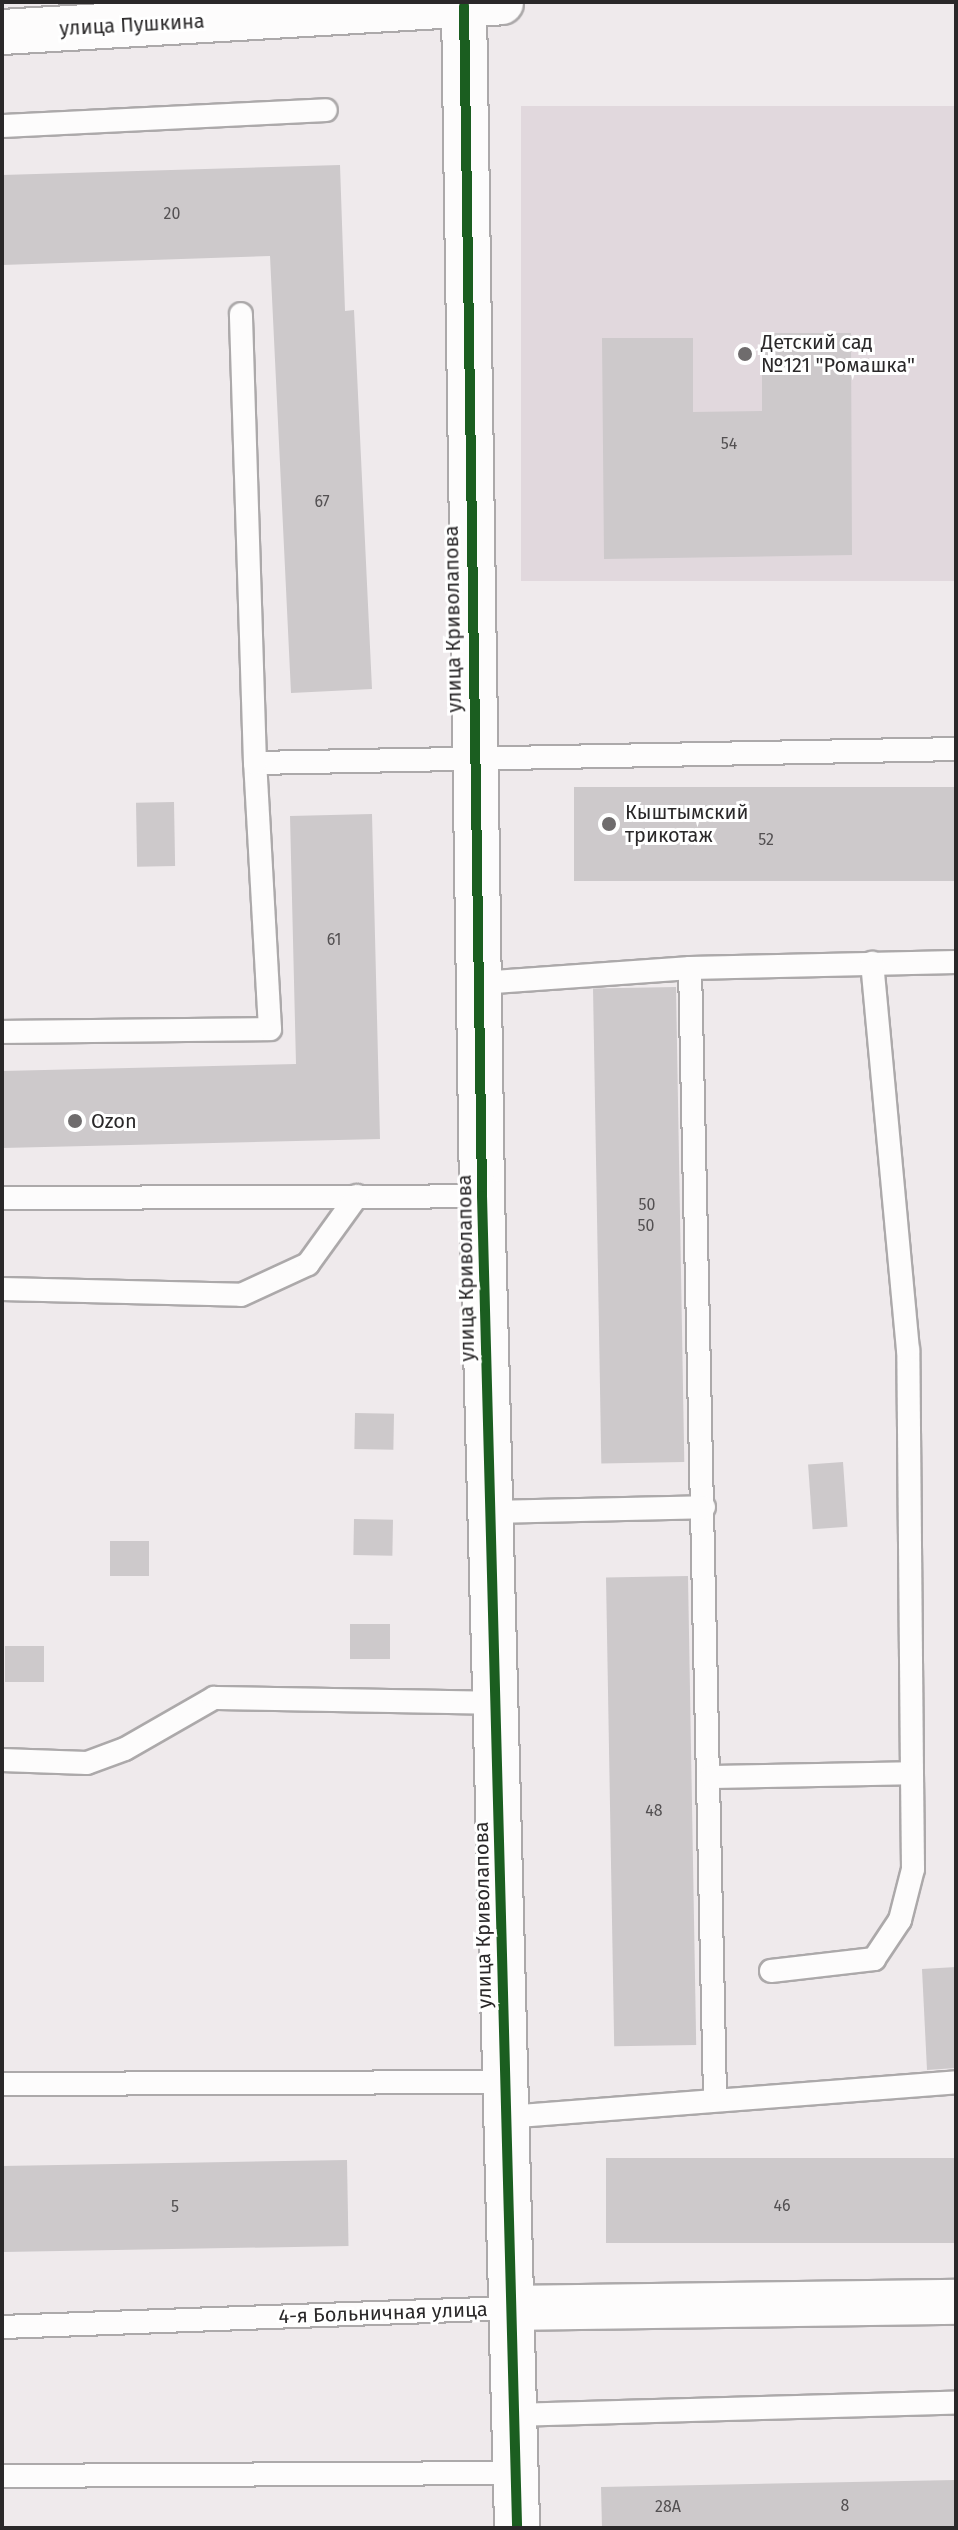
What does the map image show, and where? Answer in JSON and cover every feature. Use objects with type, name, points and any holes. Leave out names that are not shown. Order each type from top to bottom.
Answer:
[{"type":"street","name":"улица Пушкина","points":[[2,32],[477,3]]},
{"type":"street","name":"улица Криволапова","points":[[477,3],[473,761],[517,2528]]},
{"type":"street","name":"4-я Больничная улица","points":[[511,2308],[956,2302]]},
{"type":"lane","points":[[2,126],[326,110]]},
{"type":"lane","points":[[2,1032],[270,1029],[255,763],[241,314]]},
{"type":"lane","points":[[255,763],[956,749]]},
{"type":"lane","points":[[480,983],[690,968],[956,962]]},
{"type":"lane","points":[[771,1971],[874,1959],[900,1920],[913,1869],[908,1350],[872,963]]},
{"type":"lane","points":[[690,968],[711,1777],[715,2097]]},
{"type":"lane","points":[[2,1289],[241,1295],[308,1264],[357,1196]]},
{"type":"lane","points":[[2,1198],[482,1196]]},
{"type":"lane","points":[[490,1512],[704,1507]]},
{"type":"lane","points":[[2,1760],[87,1763],[125,1749],[214,1698],[495,1703]]},
{"type":"lane","points":[[711,1777],[912,1773]]},
{"type":"lane","points":[[2,2084],[506,2100],[715,2097],[956,2082]]},
{"type":"lane","name":"4-я Больничная улица","points":[[2,2327],[511,2308]]},
{"type":"lane","points":[[514,2415],[956,2403]]},
{"type":"lane","points":[[2,2476],[515,2473]]},
{"type":"shaded area","name":"Детский сад №121 \"Ромашка\"","points":[[521,106],[956,106],[956,581],[521,581]]},
{"type":"building","points":[[340,165],[345,311],[354,310],[372,689],[291,693],[270,256],[2,265],[2,175]]},
{"type":"building","points":[[762,333],[851,333],[852,555],[604,559],[602,338],[693,338],[693,412],[762,411]]},
{"type":"building","points":[[574,787],[956,787],[956,881],[574,881]]},
{"type":"building","points":[[174,802],[175,866],[137,867],[136,803]]},
{"type":"building","points":[[372,814],[380,1139],[2,1148],[2,1071],[296,1064],[290,816]]},
{"type":"building","points":[[676,987],[684,1462],[601,1463],[593,988]]},
{"type":"building","points":[[355,1413],[394,1414],[393,1450],[354,1449]]},
{"type":"building","points":[[843,1462],[848,1527],[813,1529],[808,1464]]},
{"type":"building","points":[[354,1519],[393,1520],[392,1556],[353,1555]]},
{"type":"building","points":[[110,1541],[149,1541],[149,1576],[110,1576]]},
{"type":"building","points":[[688,1576],[696,2045],[614,2046],[606,1577]]},
{"type":"building","points":[[350,1624],[390,1624],[390,1659],[350,1659]]},
{"type":"building","points":[[5,1646],[44,1646],[44,1682],[5,1682]]},
{"type":"building","points":[[956,1967],[956,2068],[927,2070],[922,1969]]},
{"type":"building","points":[[606,2158],[956,2158],[956,2243],[606,2243]]},
{"type":"building","points":[[347,2160],[349,2246],[4,2252],[2,2166]]},
{"type":"building","points":[[956,2480],[956,2528],[602,2528],[601,2487]]},
{"type":"cycle path","points":[[464,6],[482,1196],[517,2528]]},
{"type":"place","name":"Детский сад №121 \"Ромашка\"","points":[[745,354]]},
{"type":"place","name":"Кыштымский трикотаж","points":[[609,824]]},
{"type":"place","name":"Ozon","points":[[75,1121]]}]
